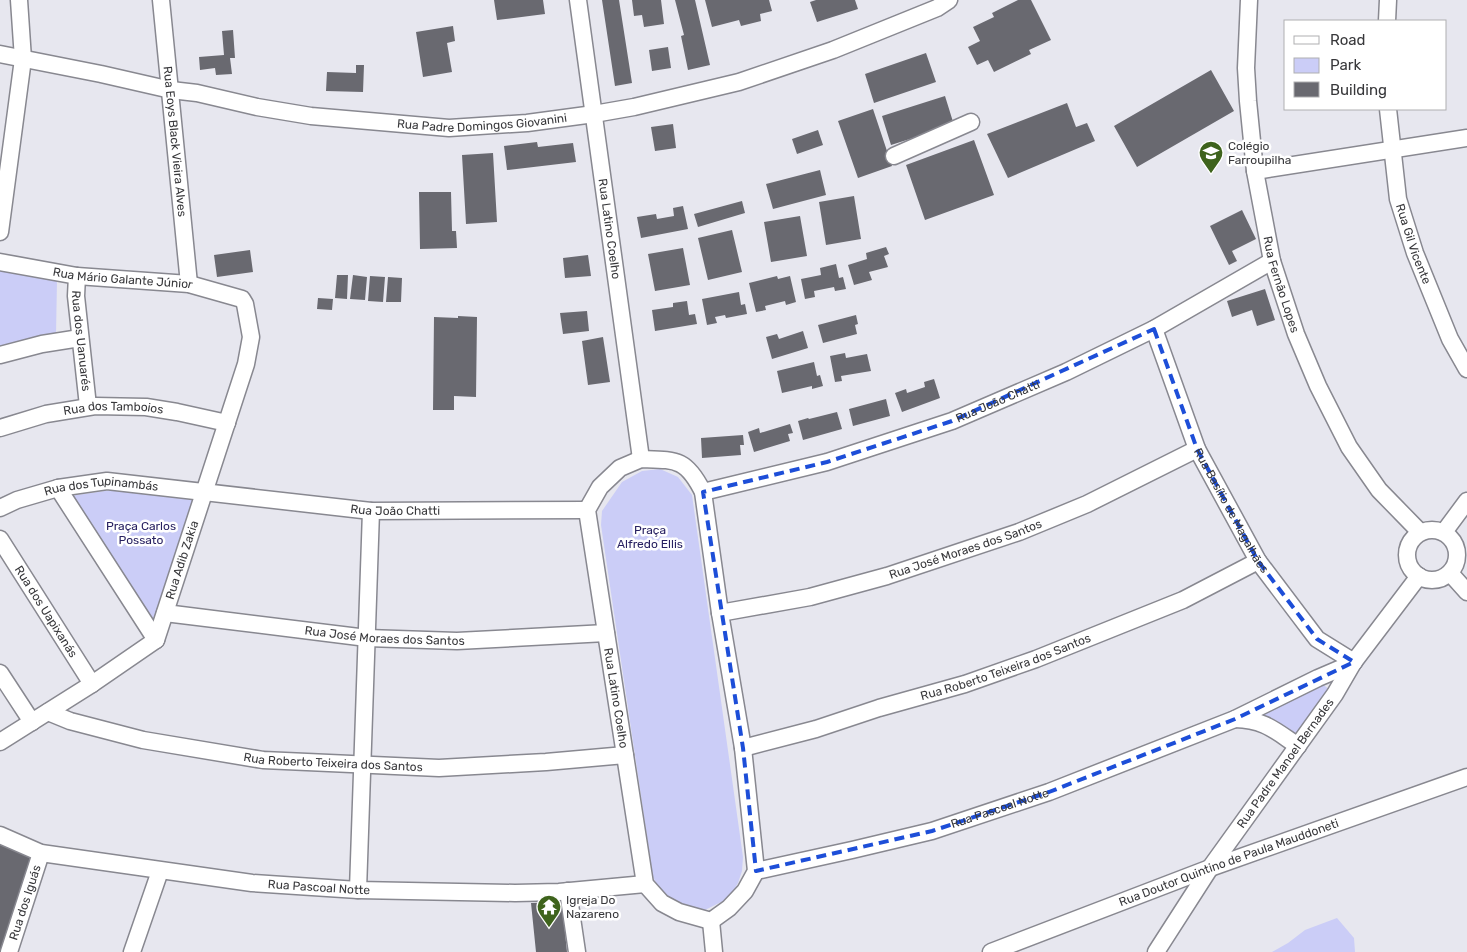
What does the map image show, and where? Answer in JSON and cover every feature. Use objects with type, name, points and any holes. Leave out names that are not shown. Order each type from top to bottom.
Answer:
[{"type":"street","points":[[0,232],[23,59],[19,0]]},
{"type":"street","name":"Rua Eoys Black Vieira Alves","points":[[161,0],[189,284]]},
{"type":"street","name":"Rua Latino Coelho","points":[[578,0],[641,459]]},
{"type":"street","name":"Rua Padre Domingos Giovanini","points":[[0,54],[256,107],[311,116],[449,128],[527,123],[594,114],[634,107],[740,82],[833,50],[937,8],[950,0]]},
{"type":"street","name":"Rua Fernão Lopes","points":[[1249,0],[1246,68],[1255,171],[1272,261],[1296,334],[1318,386],[1349,447],[1379,490],[1420,532]]},
{"type":"street","points":[[1387,20],[1388,0]]},
{"type":"street","name":"Rua Gil Vicente","points":[[1388,110],[1398,199],[1415,253],[1450,339],[1467,369]]},
{"type":"street","points":[[894,156],[972,122]]},
{"type":"street","points":[[1255,171],[1467,138]]},
{"type":"street","name":"Rua João Chatti","points":[[703,492],[827,462],[952,421],[1066,372],[1154,329],[1272,261]]},
{"type":"street","name":"Rua Mário Galante Júnior","points":[[0,262],[77,276],[189,284],[244,301]]},
{"type":"street","name":"Rua dos Uanuarés","points":[[77,276],[76,296],[88,406]]},
{"type":"street","name":"Rua Adib Zakia","points":[[156,640],[246,364],[251,337],[244,301]]},
{"type":"street","name":"Rua Basílio de Magalhães","points":[[1154,329],[1197,449],[1258,561],[1317,639],[1353,663]]},
{"type":"street","points":[[0,355],[42,344],[80,338]]},
{"type":"street","name":"Rua dos Tamboios","points":[[0,428],[46,414],[88,406],[146,407],[227,423]]},
{"type":"street","name":"Rua José Moraes dos Santos","points":[[720,613],[810,597],[887,576],[1019,532],[1087,504],[1197,449]]},
{"type":"street","points":[[587,510],[600,487],[620,468],[641,459],[680,462],[695,475],[703,492],[720,613],[743,748],[756,871],[745,890],[729,908],[711,920],[679,912],[662,903],[645,884]]},
{"type":"street","name":"Rua dos Tupinambás","points":[[0,508],[17,500],[58,488],[107,481],[204,492]]},
{"type":"street","points":[[0,742],[92,684],[156,640],[58,488]]},
{"type":"street","name":"Rua João Chatti","points":[[204,492],[371,511],[587,510]]},
{"type":"street","points":[[1444,532],[1467,500]]},
{"type":"street","name":"Rua Latino Coelho","points":[[587,510],[645,884]]},
{"type":"street","points":[[358,890],[371,511]]},
{"type":"street","points":[[1432,529],[1444,532],[1454,542],[1458,550],[1458,558],[1450,573],[1436,580],[1427,580],[1419,576],[1409,565],[1407,551],[1413,538],[1420,532],[1432,529]]},
{"type":"street","name":"Rua dos Uapixanás","points":[[0,539],[92,684]]},
{"type":"street","name":"Rua Roberto Teixeira dos Santos","points":[[743,748],[816,729],[879,708],[965,684],[1036,659],[1183,600],[1258,561]]},
{"type":"street","points":[[1450,573],[1467,592]]},
{"type":"street","name":"Rua Padre Manoel Bernades","points":[[1156,952],[1210,868],[1335,694],[1353,663],[1419,576]]},
{"type":"street","name":"Rua José Moraes dos Santos","points":[[165,613],[367,638],[457,641],[606,633]]},
{"type":"street","name":"Rua Pascoal Notte","points":[[756,871],[932,831],[1049,792],[1235,719],[1353,663]]},
{"type":"street","points":[[0,673],[32,722]]},
{"type":"street","name":"Rua Roberto Teixeira dos Santos","points":[[48,712],[70,721],[143,740],[263,760],[439,768],[625,755]]},
{"type":"street","name":"Rua Pascoal Notte","points":[[1235,719],[1250,719],[1266,724],[1298,746]]},
{"type":"street","name":"Rua Doutor Quintino de Paula Mauddoneti","points":[[991,952],[1210,868],[1467,777]]},
{"type":"street","name":"Rua Pascoal Notte","points":[[0,835],[41,853],[252,883],[358,890],[515,893],[568,891],[645,884]]},
{"type":"street","name":"Rua dos Iguás","points":[[9,952],[41,853]]},
{"type":"street","points":[[132,952],[160,870]]},
{"type":"street","points":[[568,891],[577,952]]},
{"type":"street","points":[[711,920],[714,952]]},
{"type":"highlighted area","points":[[1154,329],[1197,449],[1258,561],[1317,639],[1354,662],[1235,719],[1049,792],[932,831],[756,871],[743,748],[703,492],[827,462],[952,421]]},
{"type":"green space","points":[[0,270],[57,280],[56,335],[0,347]]},
{"type":"green space","name":"Praça Alfredo Ellis","points":[[660,469],[678,477],[692,495],[743,857],[742,871],[738,883],[729,898],[703,911],[688,912],[661,893],[653,877],[601,525],[602,511],[622,482],[642,471]]},
{"type":"green space","name":"Praça Carlos Possato","points":[[112,490],[193,499],[153,623],[70,496]]},
{"type":"green space","points":[[1317,680],[1334,693],[1297,744],[1253,719]]},
{"type":"green space","points":[[1337,918],[1354,938],[1355,952],[1272,952],[1305,930]]},
{"type":"building","points":[[494,0],[543,0],[545,14],[497,20]]},
{"type":"building","points":[[602,0],[619,0],[632,83],[615,86]]},
{"type":"building","points":[[632,0],[661,0],[664,24],[644,27],[642,15],[634,16]]},
{"type":"building","points":[[675,0],[695,0],[710,65],[688,70],[681,36],[684,35]]},
{"type":"building","points":[[705,0],[769,0],[772,11],[760,14],[761,21],[741,26],[739,20],[712,27]]},
{"type":"building","points":[[816,0],[855,0],[858,9],[817,22],[810,2]]},
{"type":"building","points":[[1018,0],[1031,0],[1051,40],[1029,50],[1031,54],[994,72],[988,60],[977,65],[968,47],[980,41],[973,27],[994,17],[992,13]]},
{"type":"building","points":[[453,26],[455,41],[447,43],[452,72],[423,77],[416,32]]},
{"type":"building","points":[[233,30],[235,58],[230,58],[232,74],[216,75],[215,68],[200,70],[199,57],[224,55],[222,31]]},
{"type":"building","points":[[668,47],[671,68],[652,71],[649,50]]},
{"type":"building","points":[[926,53],[936,82],[874,103],[865,74]]},
{"type":"building","points":[[356,65],[364,65],[363,92],[326,91],[327,72],[356,73]]},
{"type":"building","points":[[1211,70],[1234,111],[1137,167],[1114,126]]},
{"type":"building","points":[[945,96],[954,125],[891,145],[882,116]]},
{"type":"building","points":[[1067,103],[1076,127],[1087,123],[1095,141],[1008,178],[987,134]]},
{"type":"building","points":[[873,109],[892,166],[858,178],[838,121]]},
{"type":"building","points":[[673,124],[676,148],[655,151],[651,127]]},
{"type":"building","points":[[818,130],[823,145],[797,154],[792,139]]},
{"type":"building","points":[[974,140],[994,195],[925,220],[906,165]]},
{"type":"building","points":[[537,142],[538,147],[573,143],[576,162],[507,170],[504,146]]},
{"type":"building","points":[[493,153],[497,222],[466,224],[462,155]]},
{"type":"building","points":[[820,170],[826,195],[773,209],[766,184]]},
{"type":"building","points":[[419,192],[451,192],[452,231],[456,231],[457,248],[420,249]]},
{"type":"building","points":[[854,196],[861,239],[826,245],[819,202]]},
{"type":"building","points":[[742,201],[745,213],[698,227],[694,214]]},
{"type":"building","points":[[683,206],[688,229],[641,238],[637,217],[656,214],[657,219],[674,216],[673,208]]},
{"type":"building","points":[[1242,210],[1256,239],[1232,251],[1237,261],[1229,265],[1210,226]]},
{"type":"building","points":[[800,216],[807,256],[771,262],[764,222]]},
{"type":"building","points":[[732,230],[742,272],[708,280],[698,238]]},
{"type":"building","points":[[886,247],[889,254],[884,256],[888,267],[869,272],[872,280],[854,285],[848,265],[867,259],[866,253]]},
{"type":"building","points":[[683,248],[690,285],[655,291],[648,254]]},
{"type":"building","points":[[250,250],[253,272],[217,277],[214,255]]},
{"type":"building","points":[[588,255],[591,276],[565,278],[563,258]]},
{"type":"building","points":[[836,264],[839,278],[843,277],[846,289],[835,291],[834,287],[814,291],[815,297],[805,299],[801,279],[821,275],[820,268]]},
{"type":"building","points":[[337,275],[348,275],[347,299],[335,298]]},
{"type":"building","points":[[353,275],[367,277],[365,300],[350,299]]},
{"type":"building","points":[[370,276],[385,277],[383,302],[368,301]]},
{"type":"building","points":[[777,276],[778,279],[790,276],[796,302],[786,305],[785,301],[765,306],[766,310],[756,312],[749,283]]},
{"type":"building","points":[[388,277],[402,278],[401,302],[386,302]]},
{"type":"building","points":[[1265,289],[1275,320],[1257,326],[1252,310],[1232,317],[1227,301]]},
{"type":"building","points":[[739,292],[741,305],[745,304],[747,314],[726,318],[725,315],[715,317],[717,323],[707,325],[702,299]]},
{"type":"building","points":[[318,298],[333,299],[332,310],[317,309]]},
{"type":"building","points":[[687,301],[689,315],[695,314],[697,324],[655,331],[652,310],[673,307],[673,303]]},
{"type":"building","points":[[587,311],[589,331],[563,334],[560,313]]},
{"type":"building","points":[[856,315],[858,324],[855,325],[857,334],[823,343],[818,325]]},
{"type":"building","points":[[458,316],[477,317],[476,397],[454,396],[454,410],[433,410],[434,317],[458,318]]},
{"type":"building","points":[[803,331],[808,348],[772,359],[766,337],[777,334],[779,339]]},
{"type":"building","points":[[603,337],[610,382],[588,385],[582,341]]},
{"type":"building","points":[[845,353],[846,358],[867,354],[871,371],[841,376],[842,381],[835,382],[830,356]]},
{"type":"building","points":[[814,362],[817,376],[820,375],[823,386],[812,389],[812,386],[782,393],[777,371]]},
{"type":"building","points":[[934,379],[940,398],[902,412],[895,393],[906,389],[907,393],[925,387],[924,382]]},
{"type":"building","points":[[886,399],[890,416],[853,426],[849,409]]},
{"type":"building","points":[[837,412],[842,429],[803,440],[798,421]]},
{"type":"building","points":[[790,424],[793,433],[788,434],[790,441],[754,452],[748,432],[759,428],[760,433]]},
{"type":"building","points":[[743,435],[744,445],[740,445],[741,455],[702,458],[701,438]]},
{"type":"building","points":[[0,843],[34,855],[2,952],[0,952]]},
{"type":"building","name":"Igreja Do Nazareno","points":[[562,902],[567,952],[536,952],[531,903]]},
{"type":"place","name":"Colégio Farroupilha","points":[[1211,174]]},
{"type":"place","name":"Igreja Do Nazareno","points":[[549,928]]}]
